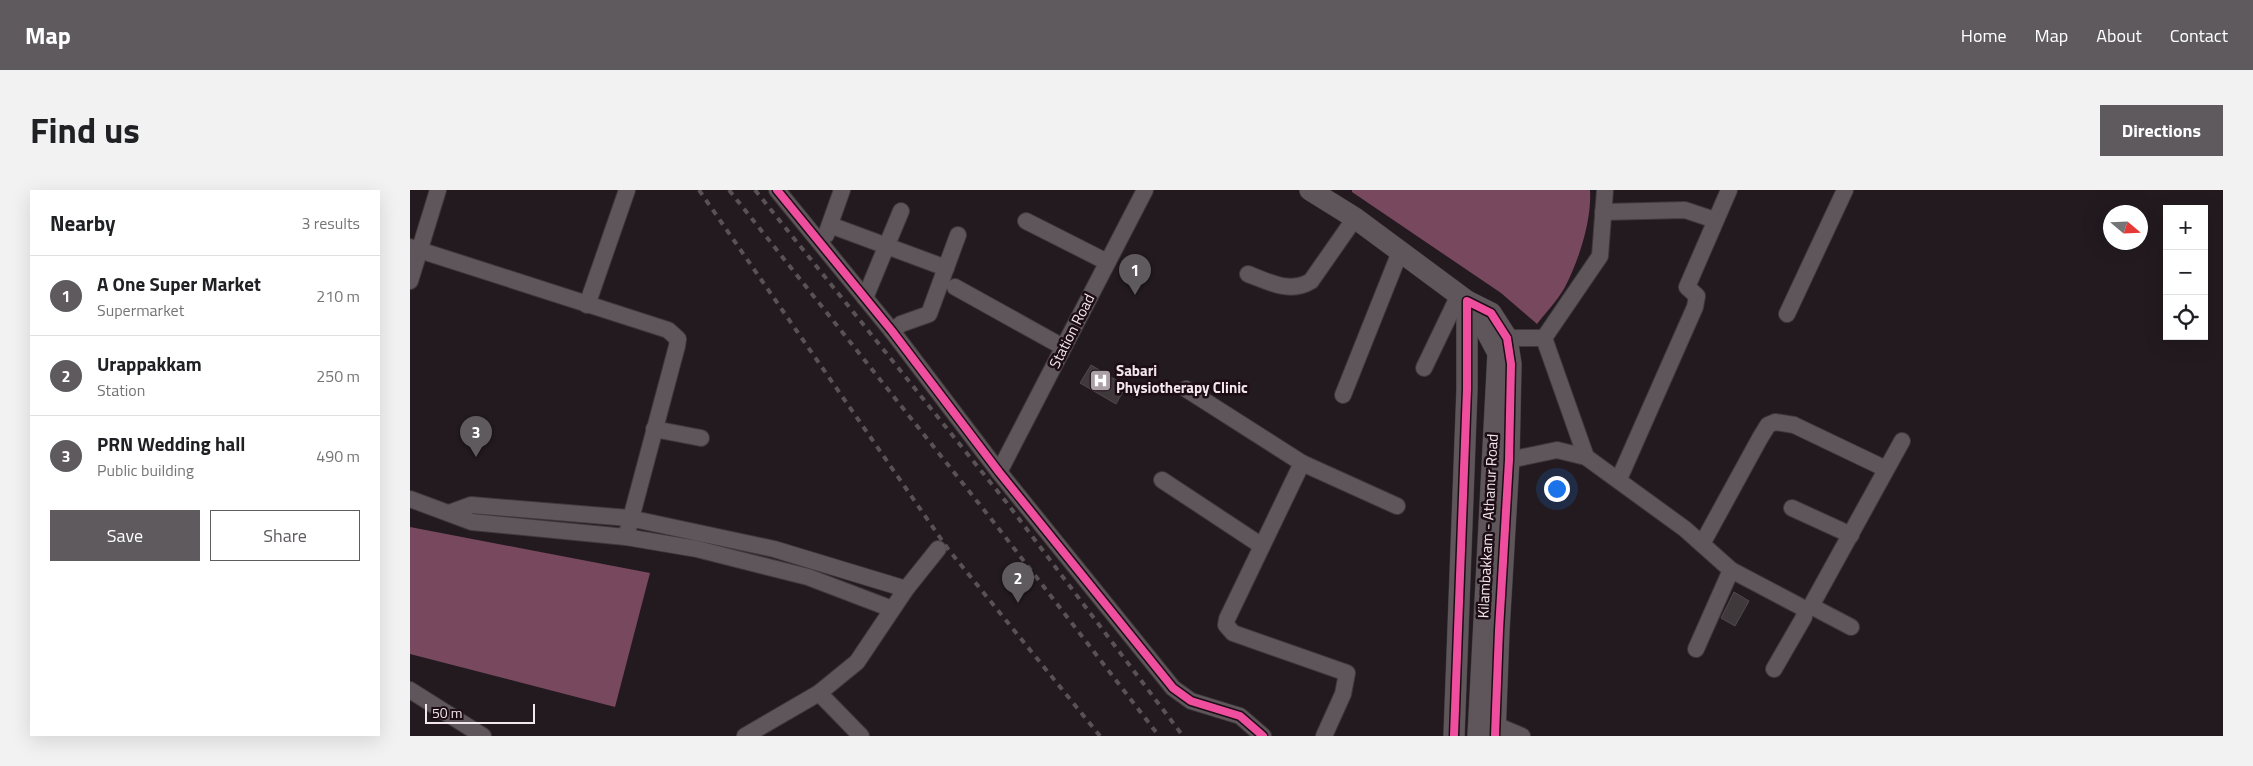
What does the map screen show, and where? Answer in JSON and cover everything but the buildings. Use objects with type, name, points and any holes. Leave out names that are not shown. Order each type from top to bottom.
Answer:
[{"type":"street","points":[[410,281],[415,248],[438,190]]},
{"type":"street","points":[[587,305],[627,190]]},
{"type":"street","points":[[777,190],[892,331],[999,472],[1172,688],[1191,700],[1240,716],[1264,736]]},
{"type":"street","points":[[821,245],[842,190]]},
{"type":"street","name":"Station Road","points":[[999,472],[1145,190]]},
{"type":"street","name":"Kilambakkam - Athanur Road","points":[[1310,190],[1355,218],[1463,298],[1481,321],[1498,353],[1490,732]]},
{"type":"street","points":[[1544,338],[1600,256],[1604,190]]},
{"type":"street","points":[[1619,479],[1695,307],[1697,296],[1687,287],[1729,190]]},
{"type":"street","points":[[1787,314],[1845,190]]},
{"type":"street","points":[[1603,212],[1685,210],[1715,220]]},
{"type":"street","points":[[865,298],[901,211]]},
{"type":"street","points":[[1248,274],[1274,284],[1291,288],[1302,287],[1311,280],[1355,218]]},
{"type":"street","points":[[1026,221],[1108,262]]},
{"type":"street","points":[[830,225],[946,268]]},
{"type":"street","points":[[892,331],[901,324],[929,314],[958,236]]},
{"type":"street","points":[[415,248],[668,330],[678,339],[629,518],[626,537]]},
{"type":"street","points":[[1343,396],[1400,252]]},
{"type":"street","points":[[955,286],[1063,347]]},
{"type":"street","points":[[1463,298],[1491,313],[1507,338],[1511,364],[1509,460],[1499,630],[1490,732],[1522,736]]},
{"type":"street","points":[[1424,368],[1463,298]]},
{"type":"street","points":[[1454,736],[1467,389],[1463,298]]},
{"type":"street","name":"Kilambakkam - Athanur Road","points":[[1463,736],[1481,321]]},
{"type":"street","points":[[1507,338],[1544,338]]},
{"type":"street","points":[[1544,338],[1586,457]]},
{"type":"street","points":[[1186,389],[1302,463],[1398,506]]},
{"type":"street","points":[[1702,544],[1760,438],[1768,426],[1775,422],[1794,425],[1886,469]]},
{"type":"street","points":[[654,429],[701,438]]},
{"type":"street","points":[[1774,669],[1851,535],[1902,441]]},
{"type":"street","points":[[1509,460],[1557,450],[1586,457],[1619,479],[1702,544],[1731,570],[1851,627]]},
{"type":"street","points":[[1302,463],[1227,619],[1226,625],[1233,632],[1347,673],[1343,694],[1324,736]]},
{"type":"street","points":[[1162,480],[1262,546]]},
{"type":"street","points":[[410,499],[472,522],[626,537],[697,549],[808,577],[892,609]]},
{"type":"street","points":[[449,513],[471,505],[629,518],[774,549],[906,589]]},
{"type":"street","points":[[1792,508],[1851,535]]},
{"type":"street","points":[[745,736],[819,693],[857,662],[906,589],[938,549]]},
{"type":"street","points":[[1696,649],[1731,570]]},
{"type":"street","points":[[410,690],[483,736]]},
{"type":"street","points":[[819,693],[861,736]]},
{"type":"shaded area","points":[[1352,190],[1590,190],[1590,202],[1584,240],[1570,276],[1559,297],[1537,324],[1501,293],[1352,192]]},
{"type":"shaded area","points":[[410,527],[650,573],[615,707],[410,654]]},
{"type":"railway","points":[[699,190],[948,549],[1100,736]]},
{"type":"railway","points":[[729,190],[996,525],[1159,736]]},
{"type":"railway","points":[[755,190],[1007,503],[1183,736]]},
{"type":"cycle path","points":[[777,190],[892,331],[999,472],[1173,688],[1191,701],[1240,716],[1263,736]]},
{"type":"cycle path","points":[[1454,736],[1467,389],[1467,301],[1491,313],[1507,338],[1511,364],[1509,460],[1495,736]]},
{"type":"place","name":"A One Super Market","points":[[1135,295]]},
{"type":"place","name":"Sabari Physiotherapy Clinic","points":[[1100,380]]},
{"type":"place","name":"PRN Wedding hall","points":[[476,457]]},
{"type":"place","name":"Urappakkam","points":[[1018,603]]}]
